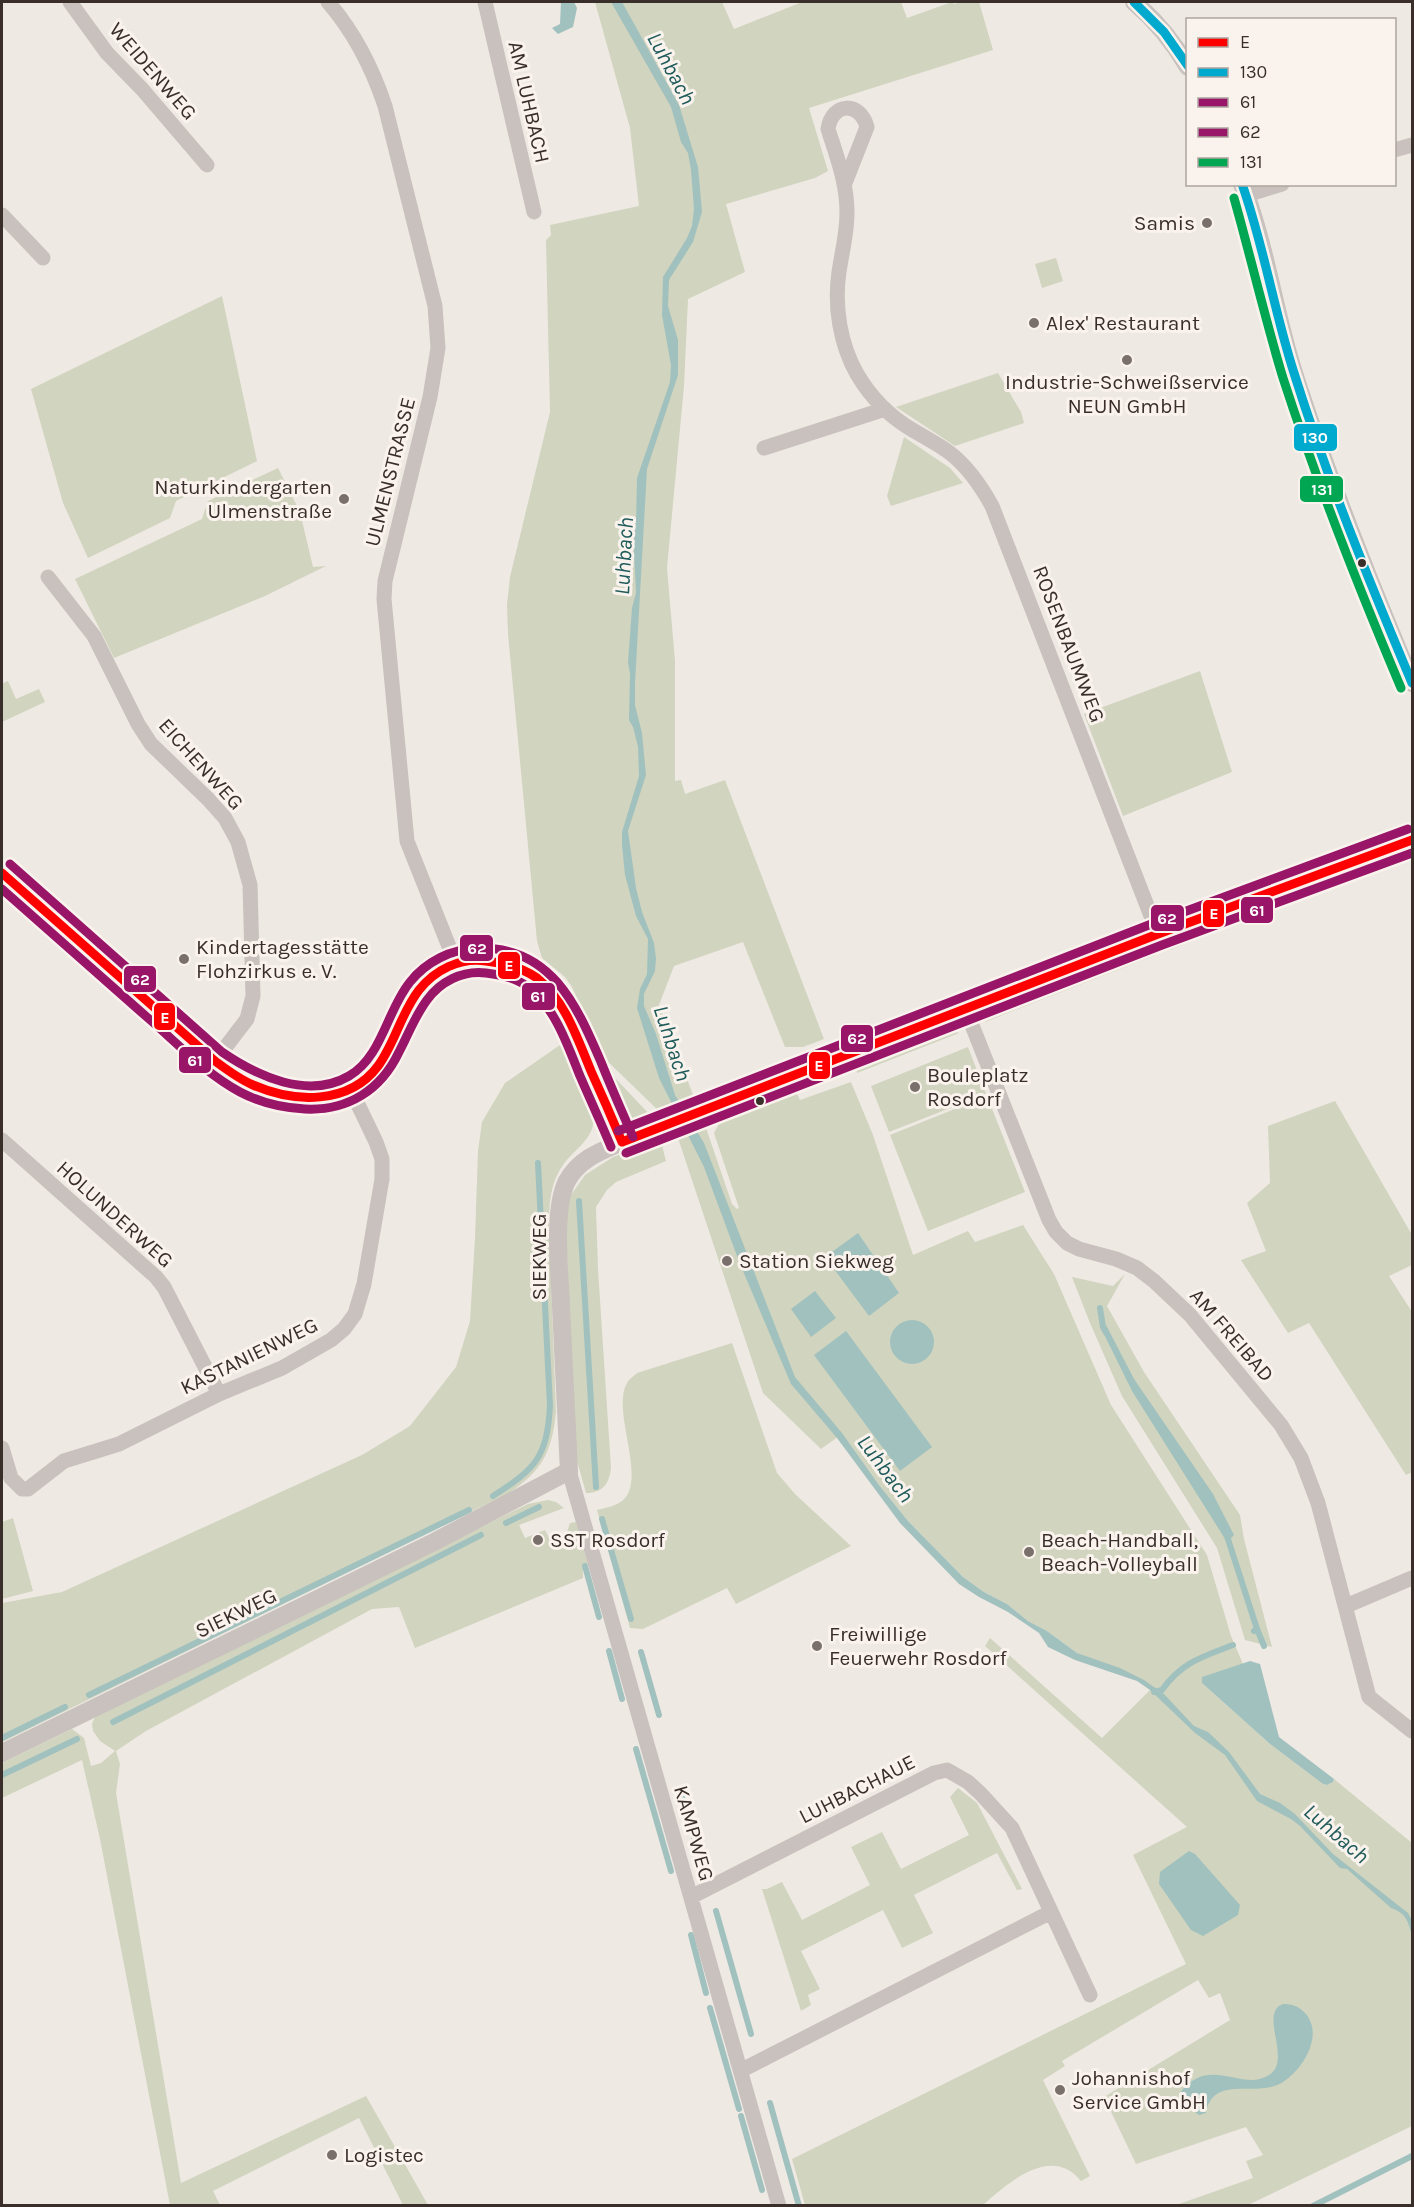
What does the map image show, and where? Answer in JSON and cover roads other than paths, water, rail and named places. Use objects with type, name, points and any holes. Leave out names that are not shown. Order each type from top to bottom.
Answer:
[{"type":"street","name":"WEIDENWEG","points":[[70,2],[107,53],[142,89],[207,165]]},
{"type":"street","name":"ULMENSTRASSE","points":[[328,2],[359,44],[376,78],[385,105],[435,306],[438,348],[430,398],[385,581],[384,599],[406,841],[456,964]]},
{"type":"street","name":"AM LUHBACH","points":[[485,2],[534,212]]},
{"type":"street","points":[[1134,2],[1175,46],[1186,64]]},
{"type":"street","points":[[1396,150],[1413,145]]},
{"type":"street","name":"ROSENBAUMWEG","points":[[845,183],[847,227],[838,273],[837,309],[845,344],[857,373],[885,409],[908,428],[944,449],[962,463],[979,484],[992,506],[1158,934]]},
{"type":"street","points":[[1269,186],[1244,190],[1288,353],[1324,465],[1358,556],[1413,683]]},
{"type":"street","points":[[2,214],[43,258]]},
{"type":"street","points":[[765,448],[885,409]]},
{"type":"street","name":"EICHENWEG","points":[[48,577],[94,636],[138,724],[151,744],[225,818],[238,842],[250,885],[253,996],[247,1019],[215,1061]]},
{"type":"street","name":"SIEKWEG","points":[[2,1753],[434,1542],[569,1472],[559,1253],[561,1199],[566,1183],[580,1164],[595,1154],[1158,934],[1413,840]]},
{"type":"street","points":[[2,873],[215,1061],[235,1076],[258,1087],[288,1096],[320,1098],[351,1090],[378,1068],[418,990],[427,981],[456,964],[478,960],[509,963],[528,971],[549,988],[567,1014],[622,1142]]},
{"type":"street","name":"AM FREIBAD","points":[[966,1010],[1049,1220],[1056,1232],[1067,1243],[1137,1268],[1154,1281],[1190,1315],[1281,1425],[1301,1458],[1318,1503],[1369,1697],[1413,1731]]},
{"type":"street","name":"KASTANIENWEG","points":[[2,1448],[11,1478],[22,1489],[28,1489],[64,1461],[119,1444],[219,1394],[301,1358],[331,1340],[344,1329],[355,1314],[364,1284],[382,1179],[382,1160],[376,1142],[351,1090]]},
{"type":"street","name":"HOLUNDERWEG","points":[[2,1140],[160,1282],[171,1298],[219,1394]]},
{"type":"street","name":"KAMPWEG","points":[[569,1472],[779,2205]]},
{"type":"street","points":[[1346,1606],[1413,1578]]},
{"type":"street","name":"LUHBACHAUE","points":[[691,1897],[934,1773],[947,1770],[955,1773],[981,1794],[1012,1828],[1090,1995]]},
{"type":"street","points":[[742,2070],[1051,1912]]},
{"type":"water","points":[[561,2],[574,2],[577,8],[573,27],[558,34],[552,28],[560,24]]},
{"type":"water","points":[[611,2],[622,2],[679,105],[698,167],[702,212],[693,242],[669,280],[668,306],[678,340],[678,375],[647,469],[635,683],[635,705],[642,733],[646,775],[628,831],[636,888],[654,943],[656,959],[655,971],[644,994],[644,1006],[656,1034],[675,1095],[704,1143],[795,1377],[842,1433],[908,1521],[963,1577],[984,1592],[1007,1604],[1028,1621],[1047,1631],[1077,1653],[1120,1668],[1144,1680],[1164,1694],[1194,1726],[1208,1732],[1229,1752],[1260,1794],[1280,1803],[1295,1814],[1333,1854],[1408,1913],[1412,1920],[1412,1936],[1408,1922],[1403,1915],[1391,1908],[1347,1869],[1340,1868],[1300,1826],[1257,1801],[1225,1755],[1195,1733],[1150,1690],[1137,1681],[1075,1660],[1048,1647],[1039,1633],[959,1584],[900,1523],[837,1438],[791,1384],[740,1264],[704,1167],[659,1078],[637,1008],[640,989],[647,974],[648,939],[636,916],[625,875],[622,845],[622,832],[639,776],[638,747],[629,720],[628,662],[632,608],[636,593],[633,532],[636,523],[637,478],[670,382],[671,365],[662,315],[663,277],[687,238],[692,226],[694,209],[688,153],[681,142],[671,107]]},
{"type":"water","points":[[858,1233],[899,1293],[869,1316],[825,1257]]},
{"type":"water","points":[[815,1291],[836,1318],[811,1337],[791,1309]]},
{"type":"water","points":[[912,1320],[928,1326],[934,1342],[928,1358],[912,1364],[896,1358],[890,1342],[896,1326]]},
{"type":"water","points":[[1106,1325],[1134,1379],[1213,1494],[1234,1535],[1227,1542],[1132,1391],[1101,1328]]},
{"type":"water","points":[[846,1331],[932,1447],[900,1471],[814,1355]]},
{"type":"water","points":[[1250,1661],[1260,1664],[1279,1737],[1334,1779],[1333,1782],[1323,1784],[1270,1744],[1202,1683],[1202,1677]]},
{"type":"water","points":[[1189,1851],[1195,1854],[1240,1905],[1238,1915],[1203,1936],[1191,1930],[1159,1884],[1160,1872]]},
{"type":"water","points":[[1283,2004],[1289,2004],[1302,2010],[1313,2030],[1309,2050],[1291,2076],[1273,2087],[1227,2090],[1217,2094],[1210,2101],[1206,2113],[1199,2115],[1183,2103],[1179,2094],[1190,2082],[1202,2076],[1214,2075],[1248,2080],[1269,2075],[1278,2059],[1274,2017],[1276,2009]]},
{"type":"waterway","points":[[493,1496],[519,1478],[536,1460],[542,1450],[548,1424],[550,1406],[538,1163]]},
{"type":"waterway","points":[[579,1201],[596,1487]]},
{"type":"waterway","points":[[1100,1308],[1103,1327],[1107,1334]]},
{"type":"waterway","points":[[506,1523],[539,1507]]},
{"type":"waterway","points":[[89,1695],[469,1510]]},
{"type":"waterway","points":[[602,1519],[631,1619]]},
{"type":"waterway","points":[[1226,1533],[1257,1629],[1254,1631]]},
{"type":"waterway","points":[[113,1722],[481,1535]]},
{"type":"waterway","points":[[585,1566],[599,1617]]},
{"type":"waterway","points":[[1257,1629],[1264,1646]]},
{"type":"waterway","points":[[1154,1692],[1162,1690],[1177,1673],[1193,1662],[1233,1645]]},
{"type":"waterway","points":[[609,1651],[622,1699]]},
{"type":"waterway","points":[[641,1652],[659,1715]]},
{"type":"waterway","points":[[2,1738],[65,1707]]},
{"type":"waterway","points":[[2,1775],[77,1739]]},
{"type":"waterway","points":[[636,1749],[671,1871]]},
{"type":"waterway","points":[[681,1794],[704,1870]]},
{"type":"waterway","points":[[716,1911],[751,2034]]},
{"type":"waterway","points":[[691,1935],[706,1993]]},
{"type":"waterway","points":[[710,2008],[739,2109]]},
{"type":"waterway","points":[[770,2103],[799,2206]]},
{"type":"waterway","points":[[741,2116],[762,2190]]},
{"type":"waterway","points":[[1313,2206],[1412,2156]]},
{"type":"place","name":"Samis","points":[[1207,223]]},
{"type":"place","name":"Alex' Restaurant","points":[[1034,323]]},
{"type":"place","name":"Industrie-Schweißservice NEUN GmbH","points":[[1127,360]]},
{"type":"place","name":"Naturkindergarten Ulmenstraße","points":[[344,499]]},
{"type":"place","name":"Kindertagesstätte Flohzirkus e. V.","points":[[184,959]]},
{"type":"place","name":"Bouleplatz Rosdorf","points":[[915,1087]]},
{"type":"place","name":"Station Siekweg","points":[[727,1261]]},
{"type":"place","name":"SST Rosdorf","points":[[538,1540]]},
{"type":"place","name":"Beach-Handball, Beach-Volleyball","points":[[1029,1552]]},
{"type":"place","name":"Freiwillige Feuerwehr Rosdorf","points":[[817,1646]]},
{"type":"place","name":"Johannishof Service GmbH","points":[[1060,2090]]},
{"type":"place","name":"Logistec","points":[[332,2155]]},
{"type":"water label","name":"Luhbach","points":[[672,68]]},
{"type":"water label","name":"Luhbach","points":[[623,556]]},
{"type":"water label","name":"Luhbach","points":[[673,1043]]},
{"type":"water label","name":"Luhbach","points":[[886,1468]]},
{"type":"water label","name":"Luhbach","points":[[1337,1833]]}]
